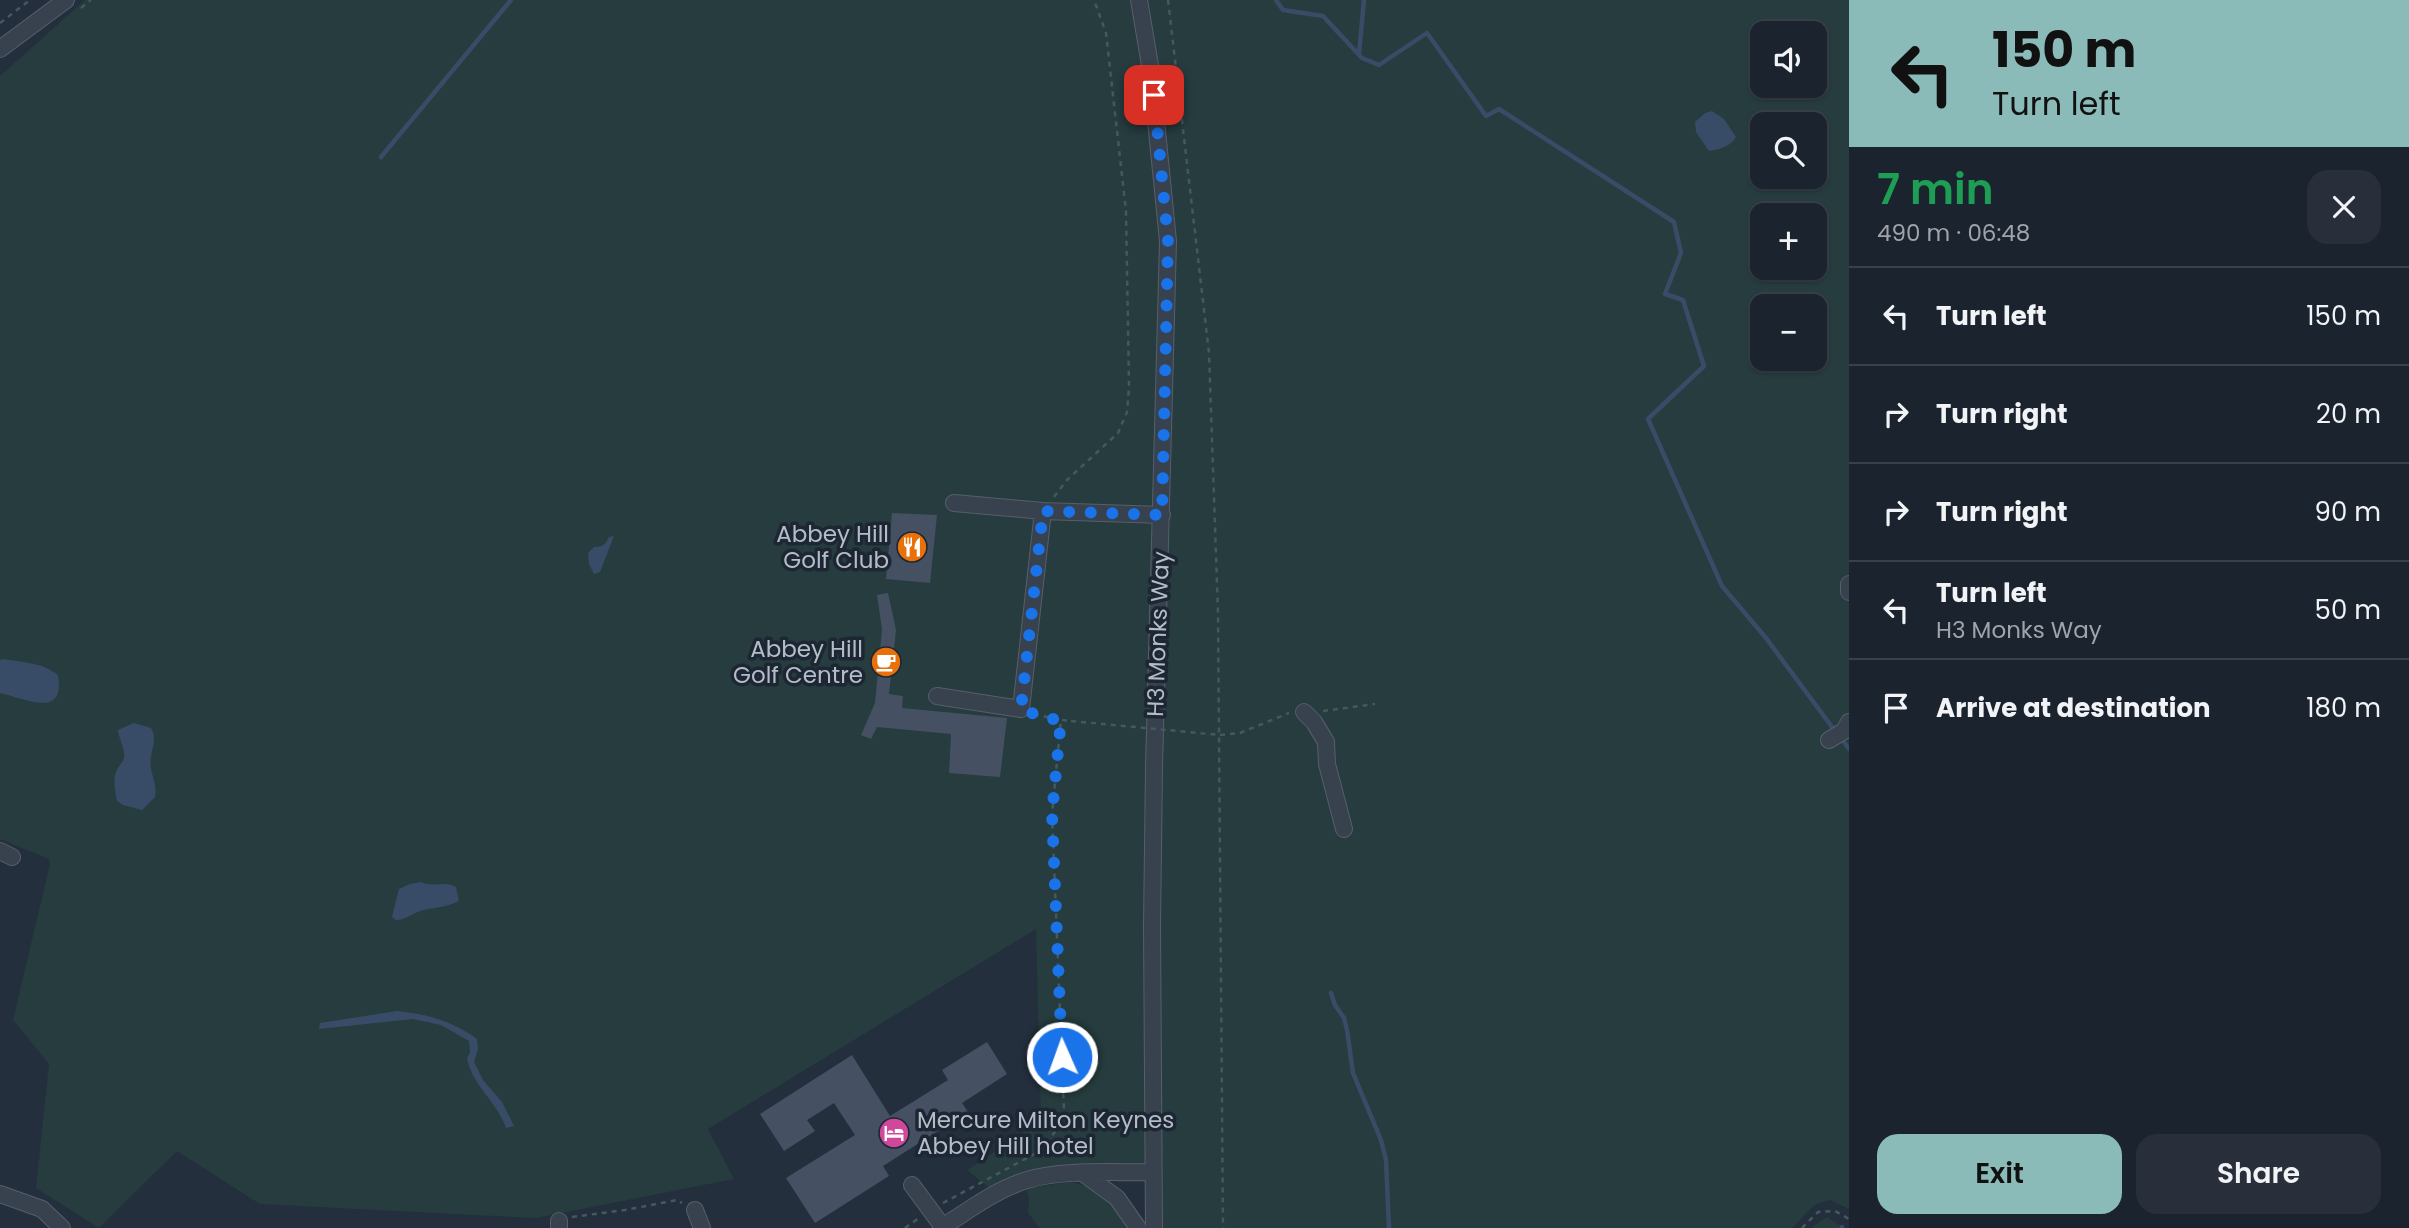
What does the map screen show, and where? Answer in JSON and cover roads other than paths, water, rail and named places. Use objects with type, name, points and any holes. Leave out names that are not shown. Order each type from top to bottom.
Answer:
[{"type":"street","points":[[0,49],[66,0]]},
{"type":"street","name":"H3 Monks Way","points":[[1139,0],[1151,71],[1168,241],[1154,768],[1154,1228]]},
{"type":"street","points":[[954,503],[1043,511],[1162,515]]},
{"type":"street","points":[[937,696],[1021,709],[1043,511]]},
{"type":"street","points":[[1849,584],[1849,592]]},
{"type":"street","points":[[1304,712],[1314,722],[1326,742],[1327,764],[1343,829]]},
{"type":"street","points":[[1829,740],[1847,727]]},
{"type":"street","points":[[912,1185],[942,1228],[992,1194],[1028,1179],[1062,1173],[1153,1172]]},
{"type":"street","points":[[1084,1174],[1117,1198],[1138,1228]]},
{"type":"street","points":[[0,1194],[42,1209],[62,1228]]},
{"type":"street","points":[[695,1210],[702,1228]]},
{"type":"water","points":[[1712,111],[1724,119],[1736,137],[1728,145],[1709,151],[1696,132],[1695,122],[1705,113]]},
{"type":"water","points":[[614,536],[600,572],[594,574],[588,553]]},
{"type":"water","points":[[0,660],[39,665],[58,675],[59,689],[56,698],[41,703],[0,693]]},
{"type":"water","points":[[134,723],[151,728],[154,738],[150,763],[155,797],[142,810],[117,801],[115,787],[116,772],[124,755],[118,730]]},
{"type":"water","points":[[421,882],[456,887],[459,901],[396,920],[392,917],[399,889]]},
{"type":"water","points":[[397,1011],[439,1019],[477,1039],[478,1049],[474,1062],[483,1080],[502,1102],[514,1126],[506,1128],[474,1077],[467,1058],[470,1052],[469,1041],[441,1025],[413,1019],[319,1029],[320,1023]]},
{"type":"waterway","points":[[381,157],[511,0]]},
{"type":"waterway","points":[[1276,0],[1283,10],[1323,16],[1362,58],[1379,65],[1427,33],[1486,116],[1499,109],[1674,222],[1681,253],[1665,294],[1683,300],[1704,366],[1648,419],[1722,586],[1766,638],[1835,731]]},
{"type":"waterway","points":[[1359,54],[1364,0]]},
{"type":"waterway","points":[[1841,738],[1849,749]]},
{"type":"waterway","points":[[1331,993],[1344,1018],[1353,1073],[1381,1140],[1386,1160],[1389,1228]]},
{"type":"place","name":"Abbey Hill Golf Club","points":[[912,547]]},
{"type":"place","name":"Abbey Hill Golf Centre","points":[[886,662]]},
{"type":"place","name":"Mercure Milton Keynes Abbey Hill hotel","points":[[894,1133]]}]
